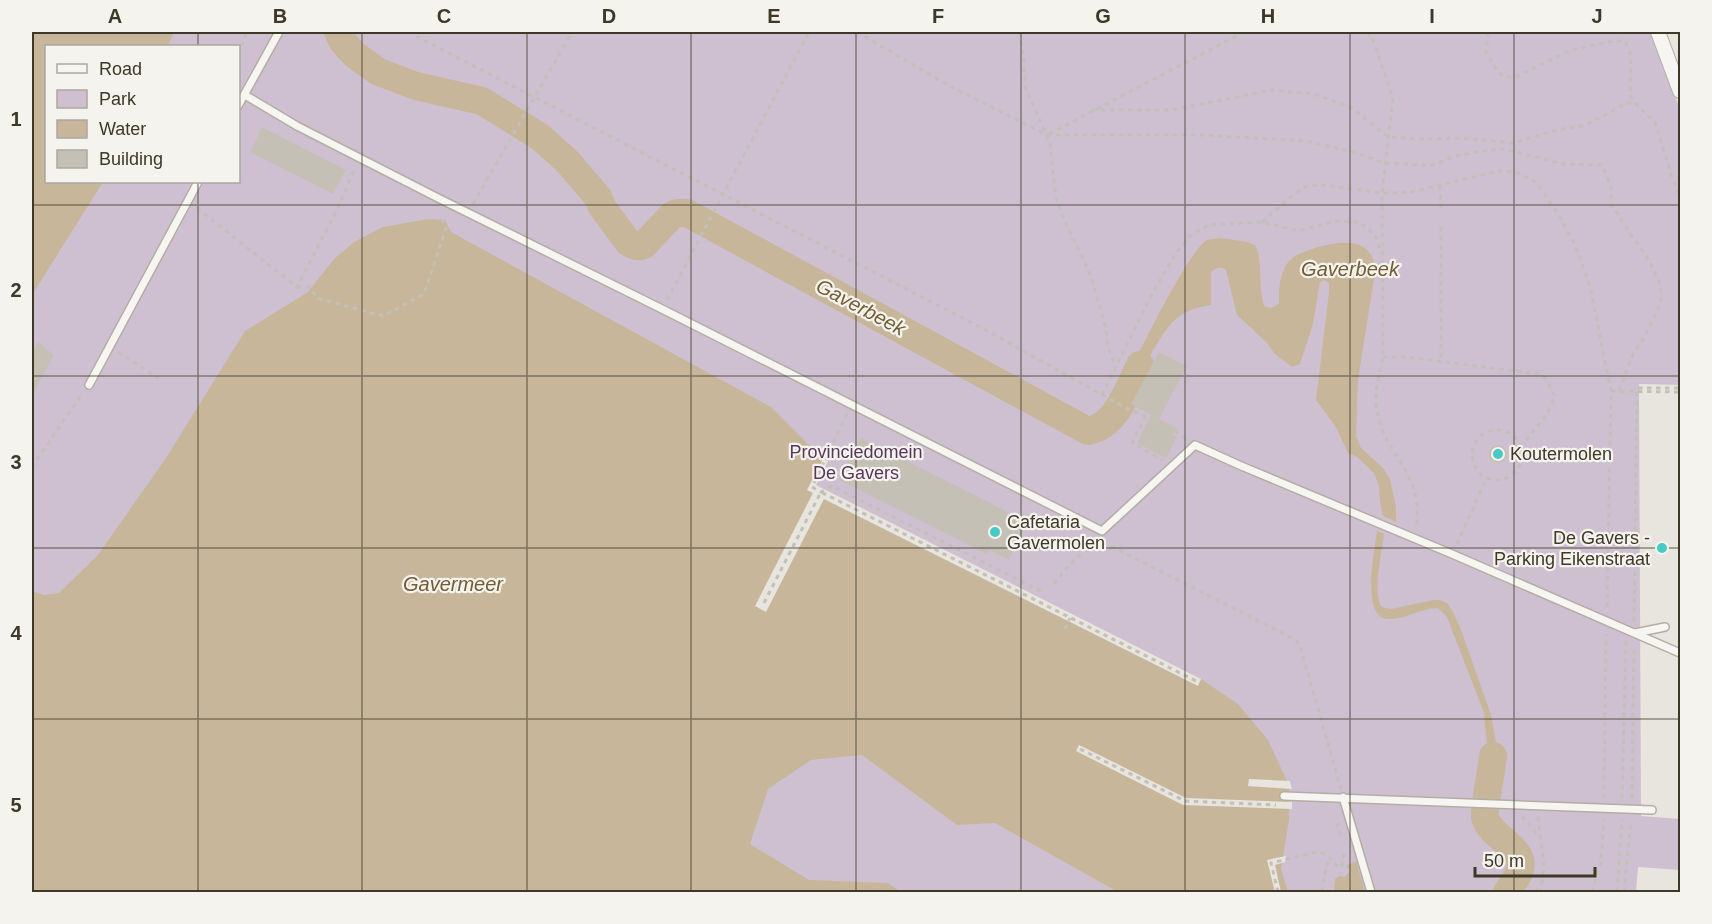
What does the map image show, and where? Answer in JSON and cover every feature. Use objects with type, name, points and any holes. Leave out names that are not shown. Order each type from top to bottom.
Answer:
[{"type":"street","points":[[1658,32],[1680,90]]},
{"type":"lane","points":[[240,103],[279,32]]},
{"type":"lane","points":[[245,95],[297,126],[468,213],[1102,531],[1195,445],[1680,653]]},
{"type":"lane","points":[[88,385],[198,183]]},
{"type":"lane","points":[[1634,633],[1665,627]]},
{"type":"lane","points":[[1284,796],[1652,810]]},
{"type":"lane","points":[[1344,797],[1371,892]]},
{"type":"path","points":[[240,50],[245,39],[245,32]]},
{"type":"path","points":[[408,32],[982,328],[1111,400],[1148,417],[1132,443],[1173,465]]},
{"type":"path","points":[[468,213],[572,32]]},
{"type":"path","points":[[662,309],[809,32]]},
{"type":"path","points":[[857,32],[946,84],[1047,135],[1199,135],[1307,141],[1385,163],[1433,165],[1455,156],[1504,149],[1563,164],[1602,165],[1611,186],[1611,205],[1649,260],[1660,284],[1661,302],[1644,338],[1633,354],[1619,392]]},
{"type":"path","points":[[1019,32],[1024,59],[1025,87],[1047,135],[1055,174],[1056,198],[1091,276],[1115,366]]},
{"type":"path","points":[[1047,135],[1244,32]]},
{"type":"path","points":[[1367,32],[1372,38],[1393,98],[1382,193],[1383,357],[1376,390],[1376,408],[1384,435],[1414,489],[1417,504],[1418,540]]},
{"type":"path","points":[[1488,32],[1486,53],[1499,73],[1505,77],[1515,77],[1569,51],[1622,40],[1630,49],[1630,95],[1655,122],[1680,197]]},
{"type":"path","points":[[1092,110],[1172,110],[1272,90],[1314,94],[1352,108],[1388,137],[1462,138],[1512,143],[1557,130],[1586,125],[1627,103],[1638,105]]},
{"type":"path","points":[[297,287],[337,210],[360,158]]},
{"type":"path","points":[[1262,222],[1294,194],[1307,186],[1324,185],[1382,193],[1412,192],[1498,171],[1516,172],[1536,183],[1557,212],[1575,244],[1590,286],[1611,392],[1604,808],[1601,862],[1592,892]]},
{"type":"path","points":[[1440,186],[1441,210]]},
{"type":"path","points":[[189,201],[297,287],[310,286],[317,298],[383,316],[424,294],[446,228],[440,215]]},
{"type":"path","points":[[1102,394],[1153,292],[1176,253],[1190,236],[1208,225],[1262,222],[1299,231],[1335,221],[1358,222],[1376,237],[1382,255]]},
{"type":"path","points":[[1441,227],[1441,363]]},
{"type":"path","points":[[109,346],[158,378]]},
{"type":"path","points":[[1383,357],[1406,357],[1540,374],[1546,379],[1555,396],[1547,414],[1521,447]]},
{"type":"path","points":[[32,467],[88,385]]},
{"type":"path","points":[[1611,392],[1680,390]]},
{"type":"path","points":[[1624,892],[1634,633],[1637,392]]},
{"type":"path","points":[[852,405],[812,487],[1196,681]]},
{"type":"path","points":[[1495,429],[1504,430],[1511,434],[1521,447],[1521,463],[1511,476],[1503,479],[1487,477],[1480,473],[1472,458],[1475,442],[1480,436],[1495,429]]},
{"type":"path","points":[[1452,554],[1487,477]]},
{"type":"path","points":[[764,603],[821,492],[832,486],[1043,592]]},
{"type":"path","points":[[1054,584],[1070,564],[1097,539],[1291,636],[1300,646],[1344,797]]},
{"type":"path","points":[[1065,629],[1070,618]]},
{"type":"path","points":[[1617,892],[1627,809],[1626,630]]},
{"type":"path","points":[[1080,749],[1185,801],[1279,805]]},
{"type":"path","points":[[1516,804],[1518,810],[1541,836]]},
{"type":"path","points":[[1536,805],[1544,866],[1541,892]]},
{"type":"path","points":[[1278,892],[1271,863],[1316,852],[1326,854],[1339,868],[1342,866],[1347,846],[1337,826],[1344,816],[1349,815]]},
{"type":"path","points":[[1322,892],[1326,867],[1330,858]]},
{"type":"path","points":[[1535,892],[1542,883]]},
{"type":"green space","name":"Provinciedomein De Gavers","points":[[32,32],[1651,32],[1680,109],[1680,385],[1639,384],[1641,816],[1680,819],[1680,870],[1638,867],[1636,892],[32,892]]},
{"type":"water","points":[[32,32],[174,32],[168,45],[45,45],[45,183],[102,183],[32,295]]},
{"type":"water","name":"Gavermeer","points":[[428,219],[445,220],[451,232],[771,407],[823,459],[828,461],[816,485],[1201,679],[1238,704],[1268,740],[1289,788],[1289,820],[1281,869],[1288,892],[1118,892],[995,823],[957,825],[862,755],[811,760],[768,789],[750,844],[809,880],[888,883],[901,892],[32,892],[32,591],[44,595],[59,593],[98,555],[166,458],[245,331],[308,292],[334,259],[354,242],[383,227]]},
{"type":"water","name":"Gaverbeek","points":[[1221,238],[1248,242],[1256,246],[1262,299],[1264,306],[1270,308],[1279,303],[1280,280],[1285,267],[1298,254],[1315,248],[1345,243],[1362,246],[1369,252],[1375,272],[1358,380],[1356,436],[1361,448],[1383,468],[1390,479],[1396,507],[1396,522],[1383,516],[1379,486],[1374,473],[1357,457],[1348,453],[1336,427],[1316,400],[1329,292],[1329,283],[1325,280],[1320,282],[1313,324],[1300,364],[1292,367],[1275,354],[1266,342],[1237,315],[1226,270],[1215,269],[1211,272],[1211,305],[1192,309],[1176,319],[1155,347],[1129,402],[1117,396],[1186,265],[1207,240]]},
{"type":"water","points":[[1377,531],[1384,534],[1378,583],[1379,601],[1382,607],[1391,609],[1440,600],[1448,604],[1460,627],[1491,715],[1498,752],[1493,795],[1484,795],[1489,767],[1484,713],[1447,617],[1438,608],[1401,618],[1388,619],[1379,616],[1374,607],[1371,581]]},
{"type":"water","points":[[1479,810],[1492,812],[1499,829],[1522,856],[1523,872],[1511,892],[1502,892],[1516,871],[1514,855],[1487,831],[1480,818]]},
{"type":"water","points":[[1356,861],[1365,892],[1334,892],[1335,879],[1339,876],[1345,877],[1350,871],[1346,866]]},
{"type":"pier","points":[[823,459],[828,461],[816,485],[1201,679],[1198,686],[824,499],[766,612],[755,606],[813,493],[807,490]]},
{"type":"pier","points":[[1079,745],[1186,798],[1292,802],[1292,809],[1183,805],[1076,751]]},
{"type":"pier","points":[[1249,779],[1290,781],[1292,789],[1248,786]]},
{"type":"pier","points":[[1286,856],[1285,862],[1275,865],[1281,892],[1275,892],[1267,860]]},
{"type":"building","points":[[262,127],[346,170],[333,194],[250,152]]},
{"type":"building","points":[[38,342],[54,355],[32,395],[32,354]]},
{"type":"building","points":[[1159,352],[1187,366],[1159,419],[1177,428],[1173,435],[1177,437],[1166,458],[1137,443],[1151,415],[1131,404]]},
{"type":"building","points":[[861,438],[1008,512],[1006,516],[1026,526],[1009,560],[989,550],[987,554],[839,480]]},
{"type":"building","name":"Koutermolen","points":[[1498,445],[1504,448],[1507,454],[1504,460],[1498,463],[1492,460],[1489,454],[1492,448]]},
{"type":"waterway","name":"Gaverbeek","points":[[338,32],[343,42],[355,55],[379,72],[416,86],[482,101],[540,137],[567,161],[598,197],[602,207],[628,242],[634,245],[644,245],[672,215],[687,213],[1088,431],[1107,422],[1114,414],[1140,365]]},
{"type":"waterway","name":"Gaverbeek","points":[[1493,756],[1485,817],[1488,825],[1519,856],[1521,864],[1519,873],[1507,892]]},
{"type":"place","name":"Koutermolen","points":[[1498,454]]},
{"type":"place","name":"Cafetaria Gavermolen","points":[[995,532]]},
{"type":"place","name":"De Gavers - Parking Eikenstraat","points":[[1662,548]]}]
